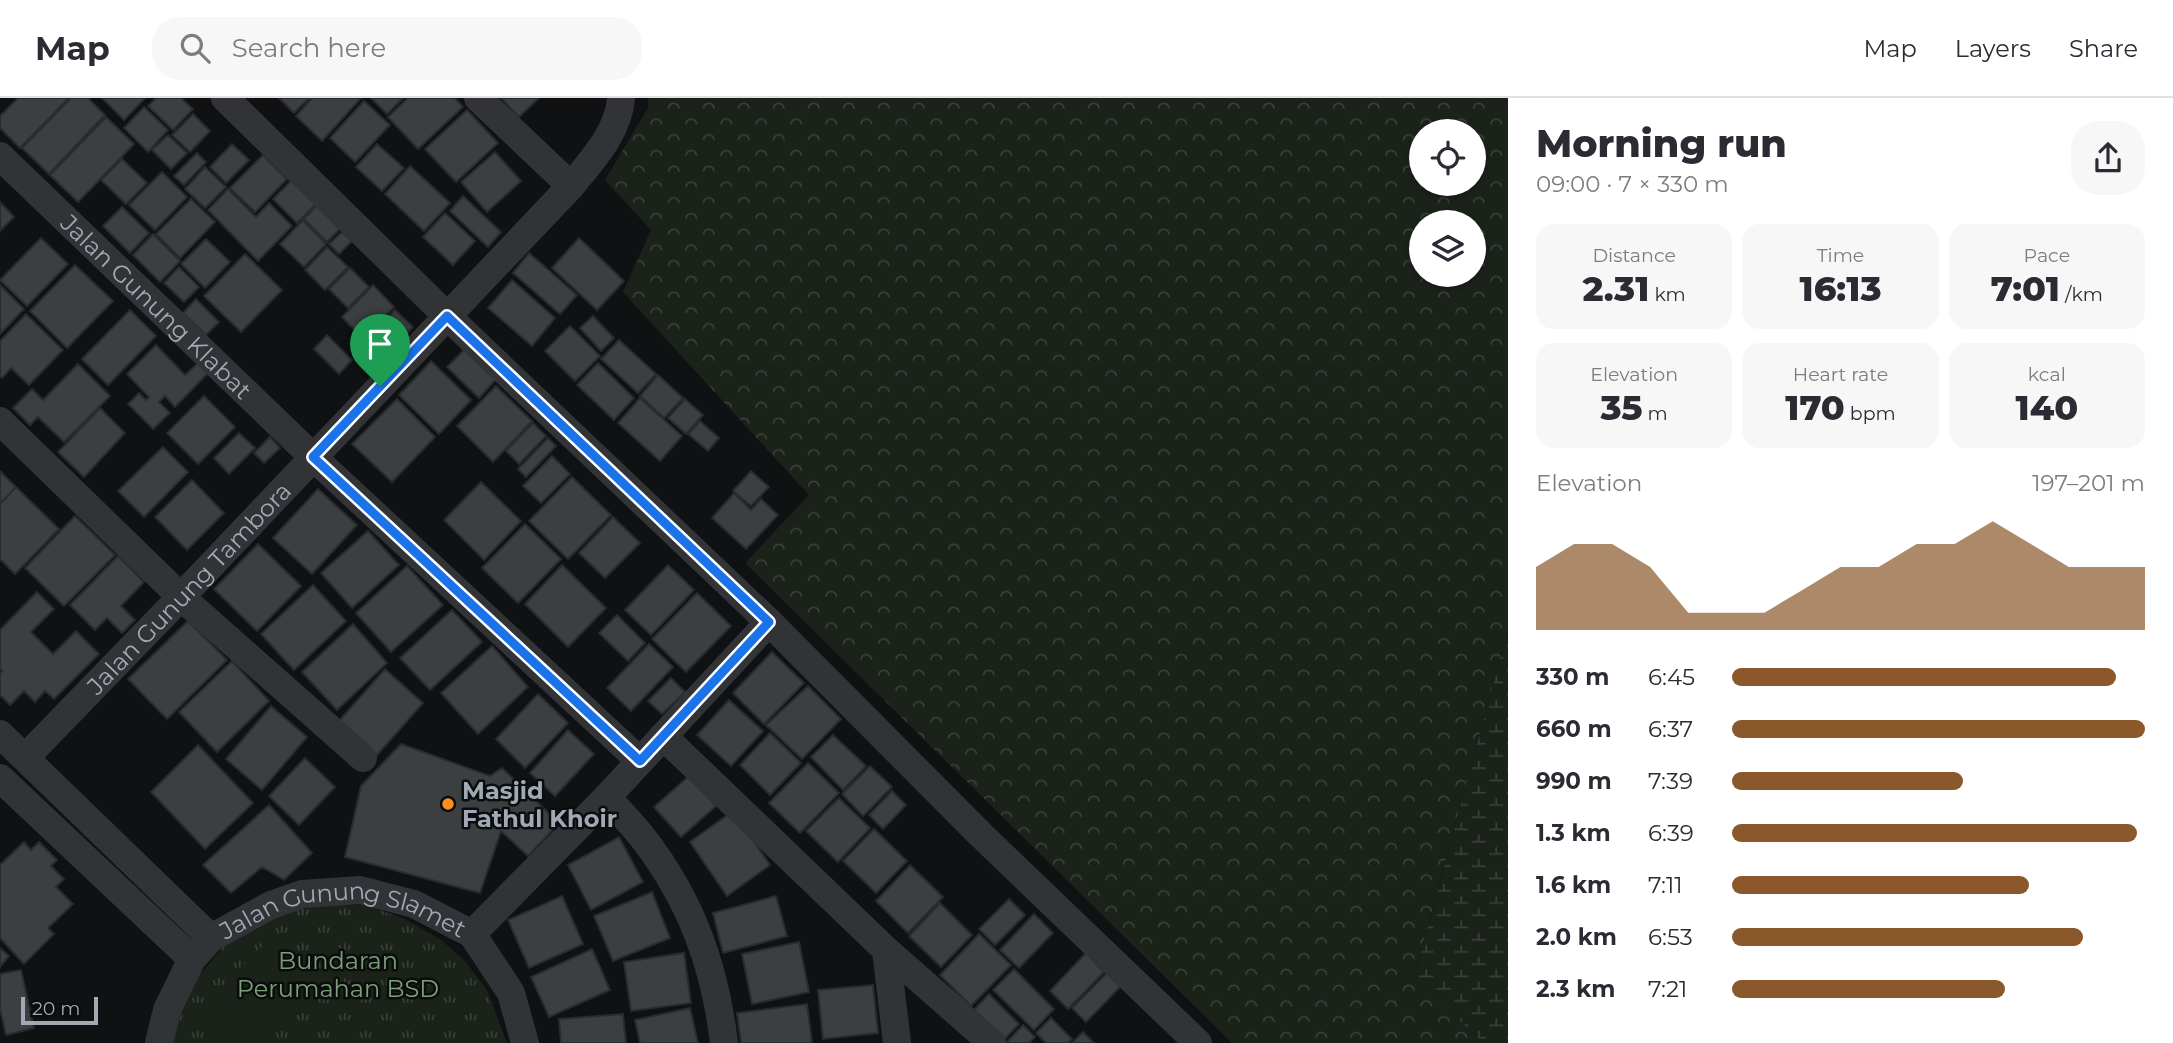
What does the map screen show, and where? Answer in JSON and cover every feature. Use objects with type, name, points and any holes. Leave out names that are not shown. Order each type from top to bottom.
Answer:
[{"type":"street","points":[[225,98],[447,316],[769,622],[981,835],[1198,1043]]},
{"type":"street","points":[[478,98],[571,187]]},
{"type":"street","name":"Jalan Gunung Tambora","points":[[25,758],[571,187],[611,132],[621,98]]},
{"type":"street","name":"Jalan Gunung Klabat","points":[[0,156],[313,457],[640,761]]},
{"type":"street","points":[[0,421],[181,597],[363,758]]},
{"type":"street","points":[[472,934],[607,797],[769,622]]},
{"type":"street","points":[[0,734],[211,938]]},
{"type":"street","points":[[663,736],[886,950],[992,1043]]},
{"type":"street","points":[[0,778],[192,959]]},
{"type":"street","points":[[607,797],[642,837],[684,901],[708,959],[724,1043]]},
{"type":"street","name":"Jalan Gunung Slamet","points":[[159,1043],[167,1010],[192,959],[211,938],[271,905],[302,894],[360,890],[414,904],[472,934],[511,993],[525,1043]]},
{"type":"street","points":[[886,950],[897,1043]]},
{"type":"green space","points":[[648,98],[1508,98],[1508,629],[1414,978],[1484,1043],[1232,1043],[745,563],[809,495],[623,292],[651,230],[605,180],[648,108]]},
{"type":"green space","points":[[1508,629],[1508,1043],[1484,1043],[1414,979]]},
{"type":"green space","name":"Bundaran Perumahan BSD","points":[[316,905],[365,905],[403,918],[440,939],[464,960],[487,990],[507,1043],[169,1043],[190,986],[224,946],[260,921]]},
{"type":"green space","points":[[272,936],[315,979],[255,1043],[218,1043],[192,1017]]},
{"type":"building","points":[[18,98],[69,98],[20,148],[0,128],[0,116]]},
{"type":"building","points":[[71,98],[88,98],[105,115],[49,174],[22,148]]},
{"type":"building","points":[[102,98],[145,98],[124,120]]},
{"type":"building","points":[[156,98],[181,98],[193,109],[173,130],[148,106]]},
{"type":"building","points":[[279,98],[309,98],[294,113]]},
{"type":"building","points":[[312,98],[361,98],[322,141],[296,116]]},
{"type":"building","points":[[371,98],[403,98],[387,114]]},
{"type":"building","points":[[408,98],[455,98],[463,107],[418,149],[388,117]]},
{"type":"building","points":[[501,98],[539,98],[519,117]]},
{"type":"building","points":[[364,101],[390,125],[355,162],[330,138]]},
{"type":"building","points":[[144,107],[168,130],[148,152],[124,128]]},
{"type":"building","points":[[467,110],[498,143],[456,182],[425,149]]},
{"type":"building","points":[[193,114],[210,131],[190,152],[172,135]]},
{"type":"building","points":[[106,117],[134,144],[78,202],[50,175]]},
{"type":"building","points":[[168,135],[187,153],[171,169],[152,150]]},
{"type":"building","points":[[232,144],[249,160],[226,183],[210,167]]},
{"type":"building","points":[[377,144],[404,168],[382,191],[356,167]]},
{"type":"building","points":[[495,152],[521,181],[487,212],[461,182]]},
{"type":"building","points":[[197,153],[206,162],[184,185],[174,176]]},
{"type":"building","points":[[263,155],[287,179],[255,212],[230,188]]},
{"type":"building","points":[[122,159],[147,183],[126,204],[101,180]]},
{"type":"building","points":[[410,166],[450,203],[424,231],[385,194]]},
{"type":"building","points":[[205,167],[226,187],[205,208],[185,189]]},
{"type":"building","points":[[162,172],[187,197],[155,230],[129,205]]},
{"type":"building","points":[[292,180],[316,204],[297,223],[273,199]]},
{"type":"building","points":[[228,189],[256,217],[269,203],[292,226],[258,261],[208,210]]},
{"type":"building","points":[[463,196],[501,232],[488,247],[450,211]]},
{"type":"building","points":[[191,199],[215,222],[180,258],[156,234]]},
{"type":"building","points":[[0,202],[14,217],[0,231]]},
{"type":"building","points":[[317,205],[341,228],[327,242],[304,219]]},
{"type":"building","points":[[122,207],[149,233],[130,253],[103,226]]},
{"type":"building","points":[[445,213],[475,241],[453,265],[423,237]]},
{"type":"building","points":[[303,220],[326,244],[304,267],[280,244]]},
{"type":"building","points":[[342,232],[352,241],[339,254],[329,244]]},
{"type":"building","points":[[153,234],[180,261],[160,282],[133,255]]},
{"type":"building","points":[[41,238],[68,264],[27,306],[0,280]]},
{"type":"building","points":[[579,238],[624,281],[597,310],[552,268]]},
{"type":"building","points":[[206,239],[230,262],[205,288],[181,264]]},
{"type":"building","points":[[327,247],[348,267],[325,290],[305,270]]},
{"type":"building","points":[[529,253],[577,295],[560,314],[513,273]]},
{"type":"building","points":[[245,254],[282,290],[241,332],[204,296]]},
{"type":"building","points":[[75,265],[113,301],[67,348],[30,311]]},
{"type":"building","points":[[179,267],[199,287],[184,302],[164,283]]},
{"type":"building","points":[[350,268],[369,287],[348,308],[329,289]]},
{"type":"building","points":[[512,280],[555,318],[532,346],[488,308]]},
{"type":"building","points":[[0,285],[24,309],[0,334]]},
{"type":"building","points":[[373,285],[394,307],[363,339],[342,317]]},
{"type":"building","points":[[196,299],[219,322],[206,335],[183,313]]},
{"type":"building","points":[[130,310],[156,336],[108,385],[82,359]]},
{"type":"building","points":[[395,310],[413,327],[384,358],[365,340]]},
{"type":"building","points":[[26,314],[63,350],[29,385],[11,368],[2,378],[0,376],[0,341]]},
{"type":"building","points":[[593,316],[614,338],[601,351],[580,328]]},
{"type":"building","points":[[570,326],[600,356],[575,381],[545,351]]},
{"type":"building","points":[[327,335],[352,360],[339,374],[314,349]]},
{"type":"building","points":[[619,340],[656,374],[638,393],[601,359]]},
{"type":"building","points":[[156,345],[185,375],[198,363],[208,373],[175,407],[165,396],[159,402],[170,413],[153,429],[128,404],[139,393],[146,400],[149,397],[127,374]]},
{"type":"building","points":[[465,349],[496,379],[479,398],[447,367]]},
{"type":"building","points":[[431,361],[471,400],[439,434],[399,395]]},
{"type":"building","points":[[598,363],[634,398],[614,420],[577,385]]},
{"type":"building","points":[[78,364],[110,396],[64,442],[38,417],[30,425],[13,408],[32,389],[43,400]]},
{"type":"building","points":[[658,375],[683,398],[664,418],[640,396]]},
{"type":"building","points":[[496,386],[532,421],[493,462],[457,426]]},
{"type":"building","points":[[204,396],[235,427],[198,464],[167,433]]},
{"type":"building","points":[[640,398],[682,436],[660,461],[618,423]]},
{"type":"building","points":[[397,399],[435,437],[392,482],[352,444]]},
{"type":"building","points":[[685,399],[703,415],[686,434],[668,418]]},
{"type":"building","points":[[100,408],[125,433],[84,477],[58,452]]},
{"type":"building","points":[[700,421],[719,438],[708,451],[688,434]]},
{"type":"building","points":[[533,423],[546,436],[519,464],[506,451]]},
{"type":"building","points":[[239,433],[255,448],[229,474],[214,458]]},
{"type":"building","points":[[270,437],[280,448],[264,463],[254,453]]},
{"type":"building","points":[[548,438],[556,446],[526,477],[518,469]]},
{"type":"building","points":[[163,447],[188,472],[144,517],[118,491]]},
{"type":"building","points":[[552,456],[570,474],[541,503],[523,486]]},
{"type":"building","points":[[0,471],[16,487],[0,504]]},
{"type":"building","points":[[751,471],[769,487],[751,506],[733,491]]},
{"type":"building","points":[[572,477],[611,515],[568,559],[529,521]]},
{"type":"building","points":[[192,480],[224,513],[187,550],[155,517]]},
{"type":"building","points":[[481,482],[521,521],[484,560],[444,520]]},
{"type":"building","points":[[16,487],[59,529],[15,574],[0,559],[0,504]]},
{"type":"building","points":[[318,489],[357,525],[312,574],[273,538]]},
{"type":"building","points":[[734,493],[751,510],[761,499],[778,515],[746,549],[712,518]]},
{"type":"building","points":[[75,516],[115,555],[64,606],[25,568]]},
{"type":"building","points":[[613,517],[640,543],[605,578],[579,553]]},
{"type":"building","points":[[525,524],[561,559],[518,603],[482,568]]},
{"type":"building","points":[[368,531],[399,565],[352,608],[321,573]]},
{"type":"building","points":[[258,544],[301,586],[257,631],[214,589]]},
{"type":"building","points":[[118,556],[144,582],[121,606],[135,620],[122,633],[107,618],[95,630],[70,605]]},
{"type":"building","points":[[562,565],[606,608],[568,647],[525,604]]},
{"type":"building","points":[[668,565],[694,590],[651,635],[625,610]]},
{"type":"building","points":[[407,566],[443,605],[391,652],[356,613]]},
{"type":"building","points":[[313,585],[346,621],[294,670],[261,634]]},
{"type":"building","points":[[37,592],[54,609],[31,632],[53,654],[76,631],[99,654],[54,699],[45,691],[35,702],[24,691],[10,705],[0,695],[0,630]]},
{"type":"building","points":[[697,593],[731,626],[686,672],[652,639]]},
{"type":"building","points":[[452,610],[482,642],[430,690],[400,658]]},
{"type":"building","points":[[617,615],[645,643],[628,661],[599,633]]},
{"type":"building","points":[[188,621],[227,660],[167,719],[128,679]]},
{"type":"building","points":[[353,624],[387,663],[337,710],[302,672]]},
{"type":"building","points":[[649,644],[673,667],[631,711],[607,688]]},
{"type":"building","points":[[492,646],[528,687],[478,734],[441,693]]},
{"type":"building","points":[[772,652],[804,683],[764,724],[733,693]]},
{"type":"building","points":[[232,661],[269,701],[217,752],[179,712]]},
{"type":"building","points":[[385,669],[423,703],[377,755],[339,721]]},
{"type":"building","points":[[671,678],[685,692],[662,714],[648,701]]},
{"type":"building","points":[[808,686],[841,719],[802,759],[766,725]]},
{"type":"building","points":[[538,694],[568,723],[525,768],[496,739]]},
{"type":"building","points":[[729,700],[763,731],[731,766],[697,735]]},
{"type":"building","points":[[271,706],[307,737],[262,790],[226,759]]},
{"type":"building","points":[[568,730],[594,754],[555,796],[530,773]]},
{"type":"building","points":[[770,733],[801,763],[770,795],[740,765]]},
{"type":"building","points":[[833,735],[866,766],[843,790],[811,757]]},
{"type":"building","name":"Masjid Fathul Khoir","points":[[401,744],[490,776],[502,768],[559,823],[528,856],[501,831],[480,893],[345,857],[361,786]]},
{"type":"building","points":[[198,745],[253,803],[205,849],[151,792]]},
{"type":"building","points":[[305,758],[335,787],[299,825],[269,796]]},
{"type":"building","points":[[808,763],[839,793],[800,833],[769,803]]},
{"type":"building","points":[[870,766],[892,787],[863,816],[842,794]]},
{"type":"building","points":[[689,776],[716,806],[681,837],[654,807]]},
{"type":"building","points":[[892,791],[906,805],[883,829],[869,815]]},
{"type":"building","points":[[839,798],[870,828],[838,862],[806,831]]},
{"type":"building","points":[[269,805],[312,853],[284,880],[262,867],[231,893],[203,865]]},
{"type":"building","points":[[733,811],[770,865],[727,896],[690,842]]},
{"type":"building","points":[[874,829],[907,861],[876,893],[843,861]]},
{"type":"building","points":[[619,837],[643,882],[591,910],[568,865]]},
{"type":"building","points":[[24,842],[31,850],[39,842],[57,860],[51,866],[64,879],[56,887],[73,904],[48,928],[54,934],[24,964],[0,938],[0,865]]},
{"type":"building","points":[[910,865],[943,897],[908,933],[876,901]]},
{"type":"building","points":[[652,892],[670,938],[613,961],[594,916]]},
{"type":"building","points":[[562,896],[583,944],[529,968],[508,920]]},
{"type":"building","points":[[776,896],[787,936],[723,953],[713,913]]},
{"type":"building","points":[[1009,899],[1025,915],[995,945],[979,929]]},
{"type":"building","points":[[940,903],[972,935],[941,967],[909,936]]},
{"type":"building","points":[[1034,914],[1053,933],[1019,968],[1000,950]]},
{"type":"building","points":[[979,934],[1011,965],[971,1006],[940,975]]},
{"type":"building","points":[[799,942],[809,992],[752,1004],[742,954]]},
{"type":"building","points":[[0,948],[9,956],[0,967]]},
{"type":"building","points":[[592,949],[610,990],[549,1017],[531,977]]},
{"type":"building","points":[[684,953],[691,1003],[631,1011],[624,962]]},
{"type":"building","points":[[1086,953],[1104,972],[1068,1009],[1050,991]]},
{"type":"building","points":[[1112,968],[1126,981],[1086,1022],[1072,1008]]},
{"type":"building","points":[[1014,969],[1054,1009],[1034,1030],[993,990]]},
{"type":"building","points":[[21,970],[34,1028],[6,1035],[0,1009],[0,974]]},
{"type":"building","points":[[873,985],[878,1033],[823,1039],[818,990]]},
{"type":"building","points":[[989,994],[1019,1024],[1001,1043],[971,1013]]},
{"type":"building","points":[[807,1004],[812,1043],[741,1043],[737,1013]]},
{"type":"building","points":[[690,1008],[698,1043],[640,1043],[635,1020]]},
{"type":"building","points":[[623,1014],[626,1043],[561,1043],[559,1019]]},
{"type":"building","points":[[1051,1018],[1072,1039],[1068,1043],[1046,1043],[1036,1033]]},
{"type":"building","points":[[1023,1025],[1035,1037],[1029,1043],[1006,1043]]},
{"type":"building","points":[[1083,1032],[1094,1043],[1072,1043]]},
{"type":"place","name":"Masjid Fathul Khoir","points":[[448,804]]},
{"type":"route","points":[[447,316],[769,622],[640,761],[313,457],[380,386],[447,316]]}]
